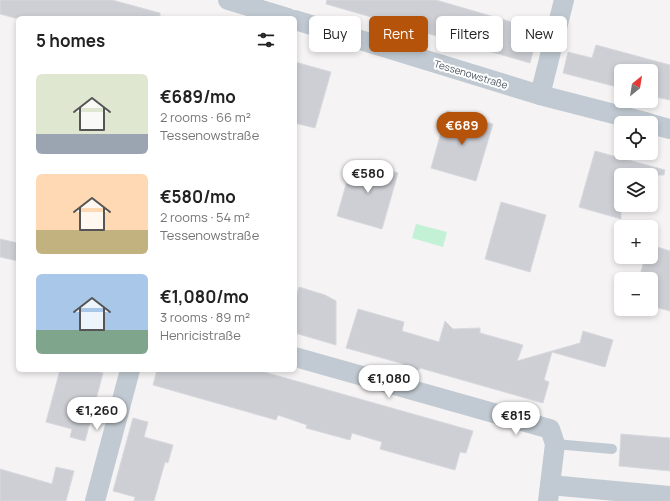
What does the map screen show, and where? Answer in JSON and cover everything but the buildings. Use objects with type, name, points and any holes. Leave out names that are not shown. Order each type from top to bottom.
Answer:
[{"type":"street","points":[[228,0],[247,8],[280,16]]},
{"type":"street","points":[[540,95],[564,0]]},
{"type":"street","name":"Tessenowstraße","points":[[297,21],[540,95],[622,116]]},
{"type":"street","name":"Tessenowstraße","points":[[658,125],[670,128]]},
{"type":"street","points":[[297,358],[552,436],[549,493],[670,496]]},
{"type":"street","points":[[95,501],[129,372]]},
{"type":"lane","points":[[552,436],[612,449]]},
{"type":"green space","points":[[416,224],[447,232],[443,247],[412,238]]}]
